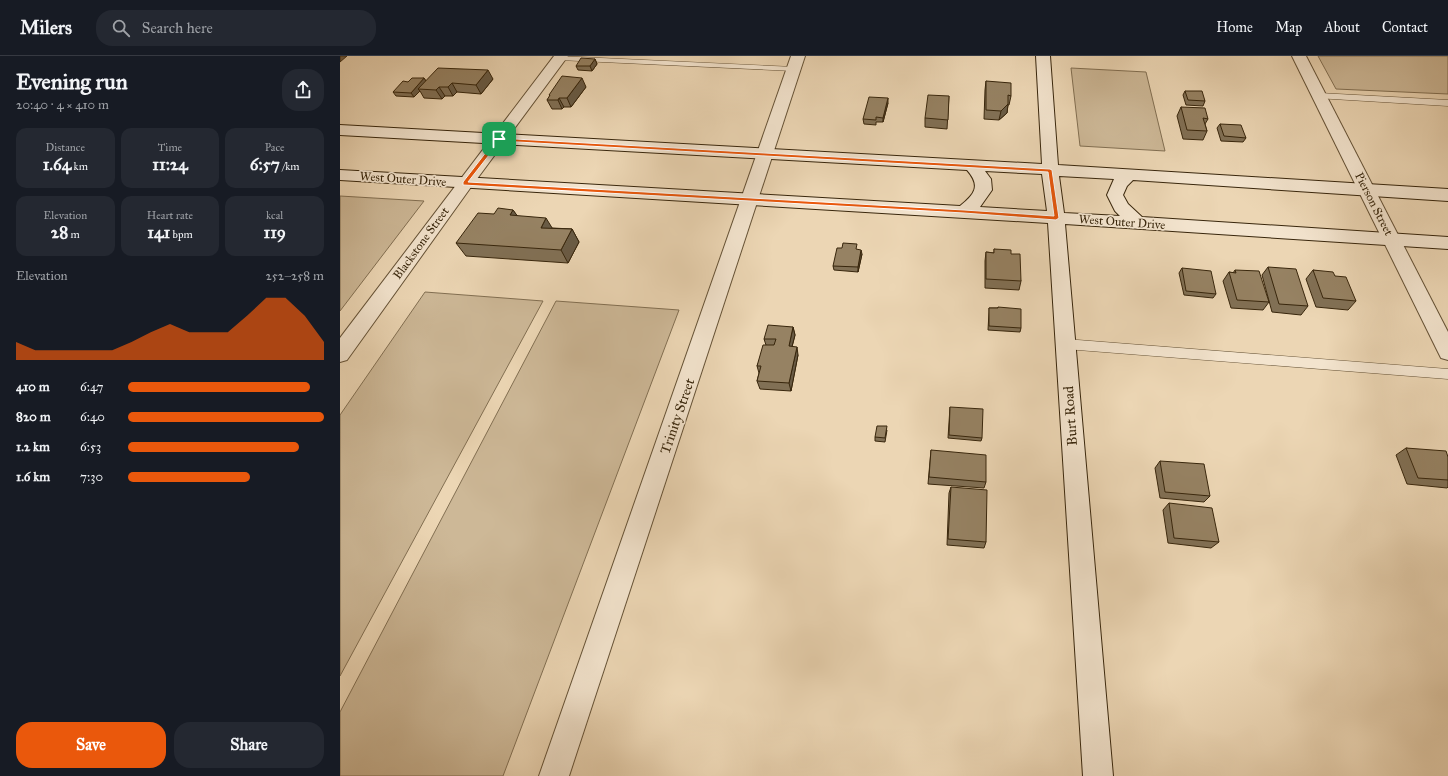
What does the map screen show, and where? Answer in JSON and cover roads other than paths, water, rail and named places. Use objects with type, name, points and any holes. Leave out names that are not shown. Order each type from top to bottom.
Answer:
[{"type":"main road","name":"Burt Road","points":[[1043,56],[1050,170],[1056,218],[1098,776]]},
{"type":"main road","name":"Pierson Street","points":[[1299,56],[1448,352]]},
{"type":"main road","name":"Blackstone Street","points":[[340,354],[465,183],[560,57]]},
{"type":"main road","name":"Trinity Street","points":[[554,776],[796,62]]},
{"type":"main road","points":[[340,130],[1050,170],[1448,195]]},
{"type":"main road","points":[[964,212],[978,201],[984,192],[984,182],[980,173],[972,166]]},
{"type":"main road","name":"West Outer Drive","points":[[340,175],[964,212],[1448,243]]},
{"type":"main road","points":[[1129,175],[1119,184],[1115,194],[1121,207],[1137,223]]},
{"type":"lane","points":[[560,57],[796,62]]},
{"type":"lane","points":[[1319,96],[1448,103]]},
{"type":"lane","points":[[1065,344],[1448,374]]}]
